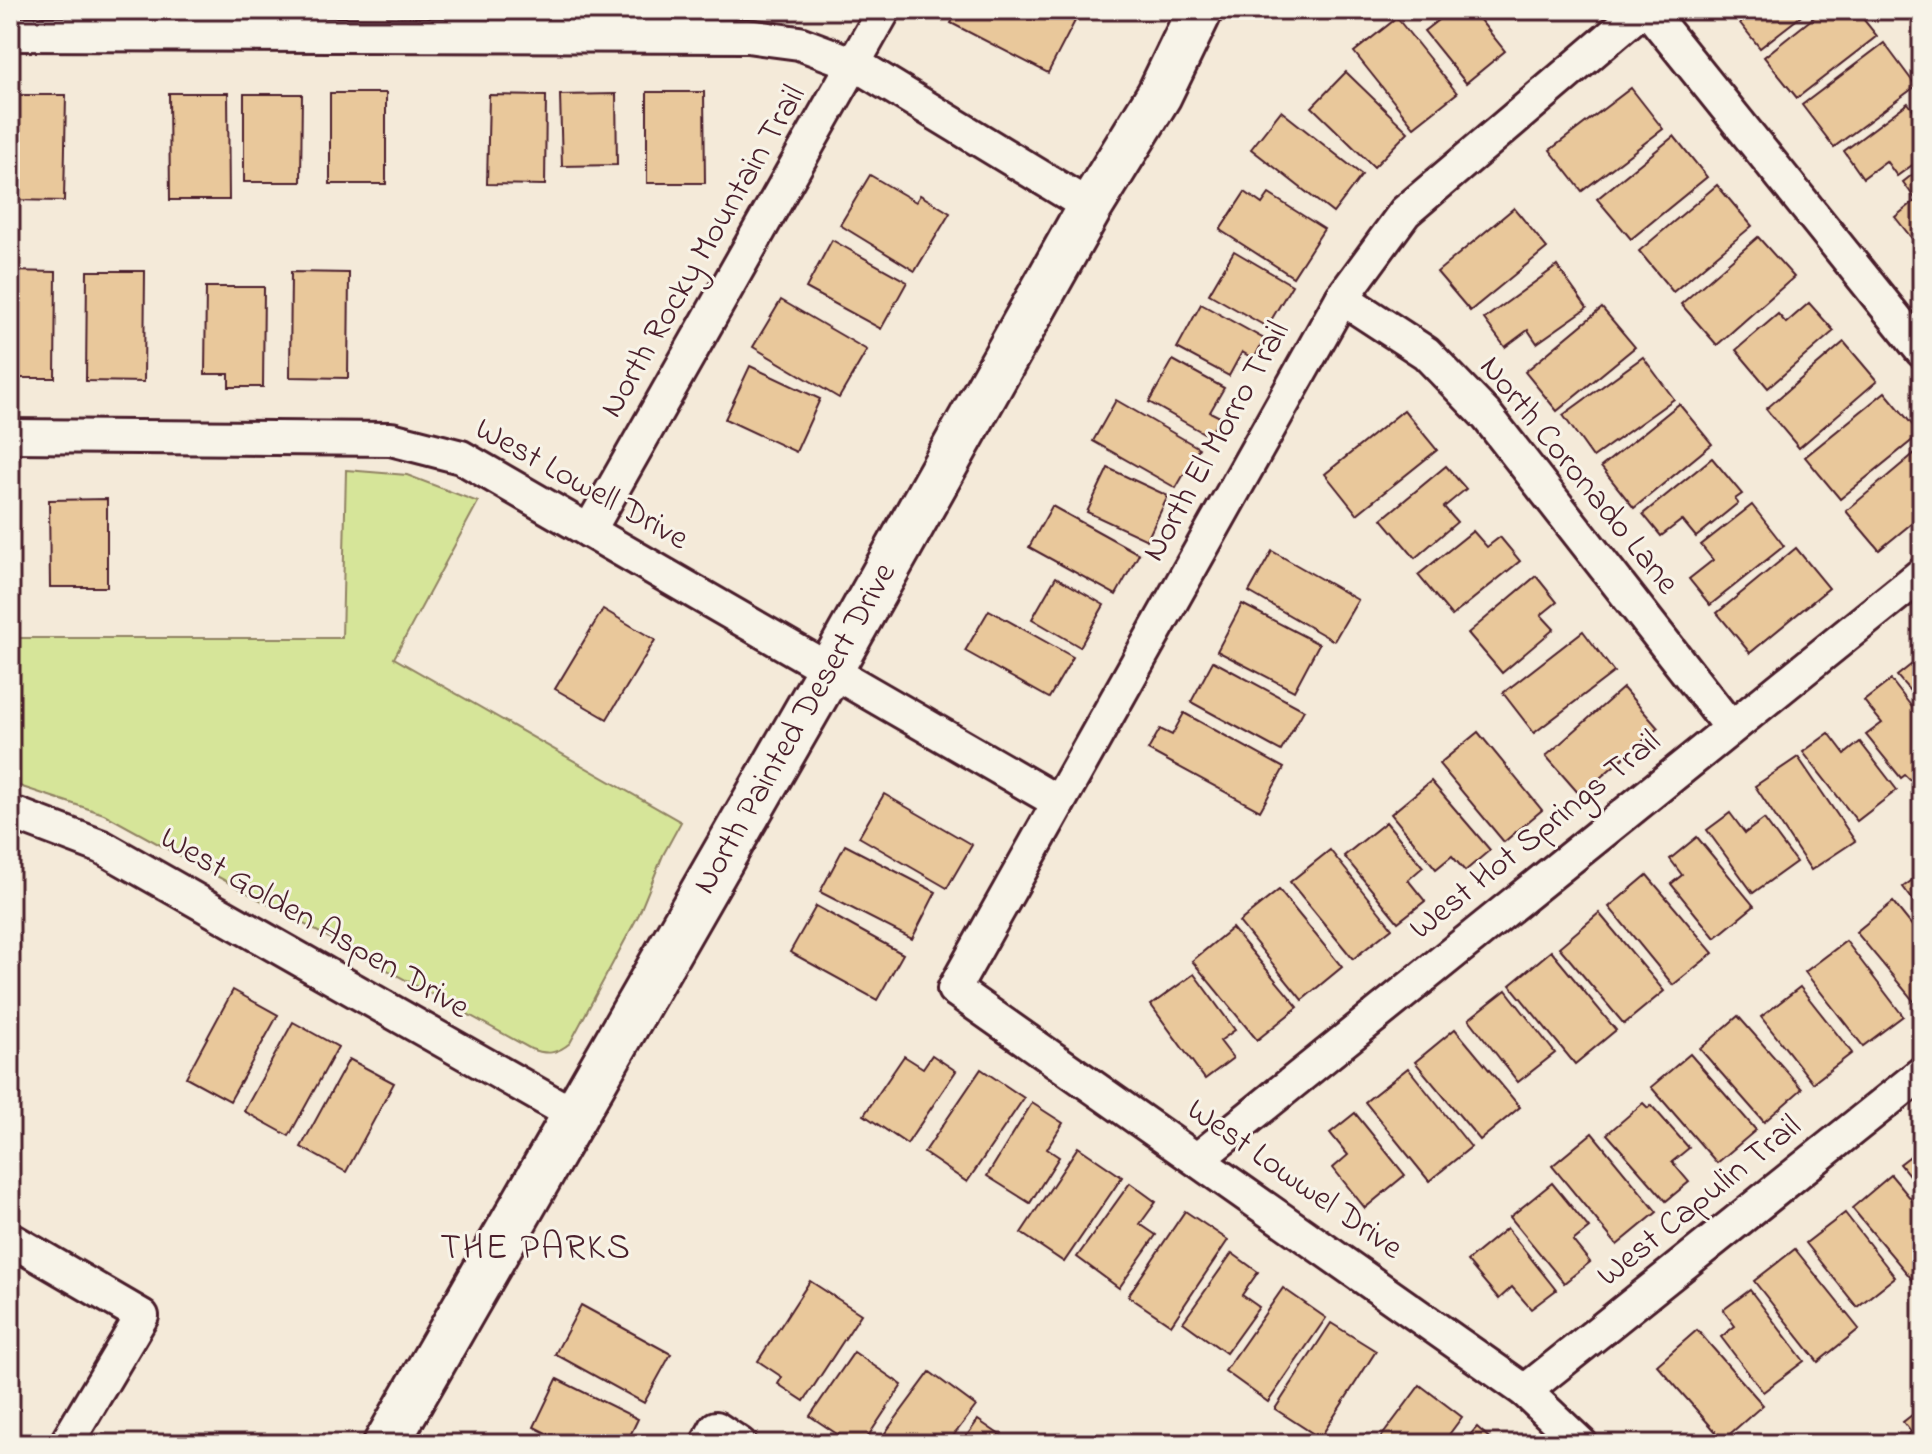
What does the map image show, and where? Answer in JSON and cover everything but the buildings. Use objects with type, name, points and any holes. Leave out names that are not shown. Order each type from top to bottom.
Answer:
[{"type":"street","name":"North Rocky Mountain Trail","points":[[589,531],[884,10]]},
{"type":"street","name":"North Painted Desert Drive","points":[[386,1444],[829,672],[1090,207],[1159,95],[1200,10]]},
{"type":"street","name":"North El Morro Trail","points":[[954,989],[1342,298],[1405,212],[1642,10]]},
{"type":"street","points":[[1648,10],[1922,351]]},
{"type":"street","points":[[10,34],[747,36],[799,43],[855,64],[1090,207]]},
{"type":"street","name":"North Coronado Lane","points":[[1342,298],[1426,353],[1487,416],[1730,727]]},
{"type":"street","name":"West Lowell Drive","points":[[10,436],[391,439],[461,457],[1058,802]]},
{"type":"street","name":"West Hot Springs Trail","points":[[1199,1158],[1922,574]]},
{"type":"street","name":"West Golden Aspen Drive","points":[[10,812],[102,847],[574,1115]]},
{"type":"street","name":"West Lowwel Drive","points":[[954,989],[1199,1158],[1525,1391],[1581,1444]]},
{"type":"street","name":"West Capulin Trail","points":[[1525,1391],[1922,1073]]},
{"type":"street","points":[[10,1239],[142,1316],[66,1444]]},
{"type":"green space","points":[[346,470],[407,475],[478,502],[394,658],[681,822],[663,855],[639,914],[570,1043],[556,1051],[547,1053],[531,1049],[104,814],[10,783],[10,638],[342,638]]},
{"type":"district","name":"THE PARKS","points":[[536,1249]]}]
